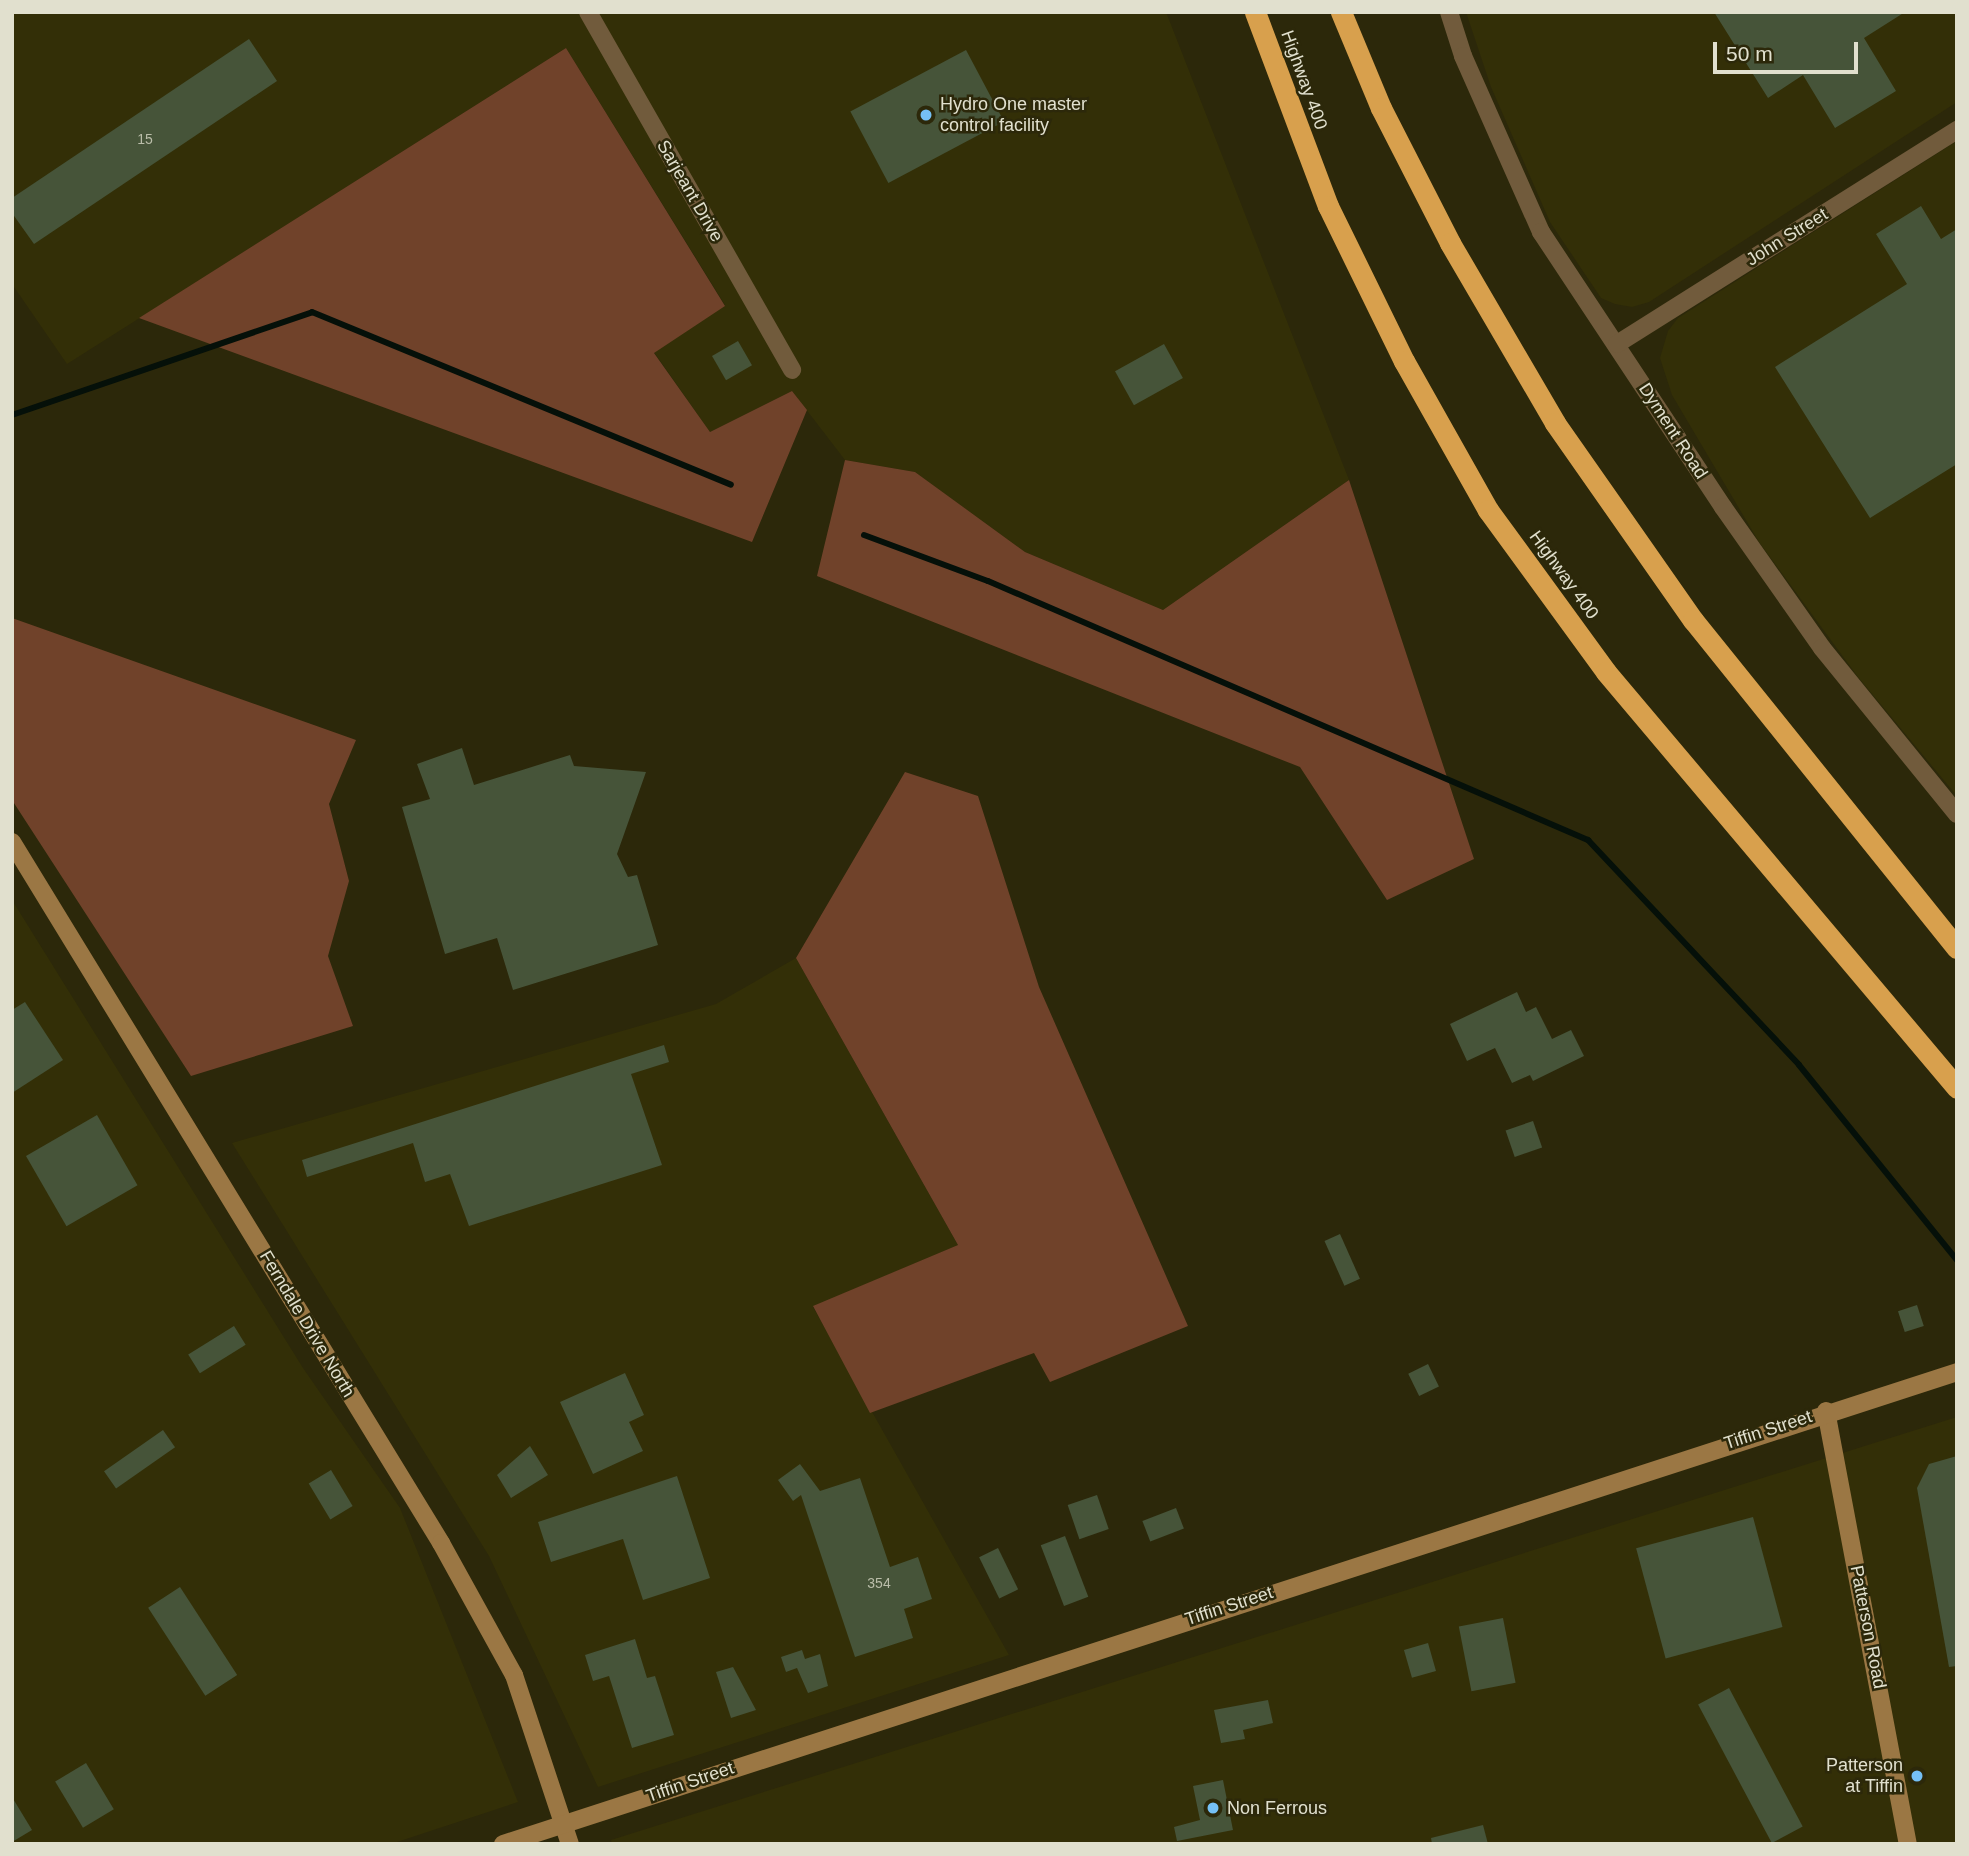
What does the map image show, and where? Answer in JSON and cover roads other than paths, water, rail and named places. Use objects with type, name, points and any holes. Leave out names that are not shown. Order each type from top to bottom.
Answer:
[{"type":"highway","name":"Highway 400","points":[[1255,12],[1328,206],[1404,361],[1488,510],[1606,672],[1957,1088]]},
{"type":"highway","points":[[1341,12],[1381,108],[1450,243],[1555,423],[1693,620],[1957,948]]},
{"type":"street","name":"Sarjeant Drive","points":[[588,12],[792,370]]},
{"type":"street","name":"Dyment Road","points":[[1449,12],[1463,56],[1541,232],[1723,508],[1822,648],[1957,814]]},
{"type":"street","name":"John Street","points":[[1617,344],[1957,130]]},
{"type":"street","name":"Ferndale Drive North","points":[[12,842],[441,1543],[513,1675],[570,1844]]},
{"type":"street","name":"Tiffin Street","points":[[503,1844],[1826,1411],[1957,1372]]},
{"type":"street","name":"Patterson Road","points":[[1826,1411],[1908,1844]]},
{"type":"waterway","points":[[12,415],[312,312],[731,485]]},
{"type":"waterway","points":[[864,535],[988,581],[1588,840],[1799,1065],[1957,1260]]},
{"type":"place","name":"Hydro One master control facility","points":[[926,115]]},
{"type":"place","name":"Patterson at Tiffin","points":[[1917,1776]]},
{"type":"place","name":"Non Ferrous","points":[[1213,1808]]}]
